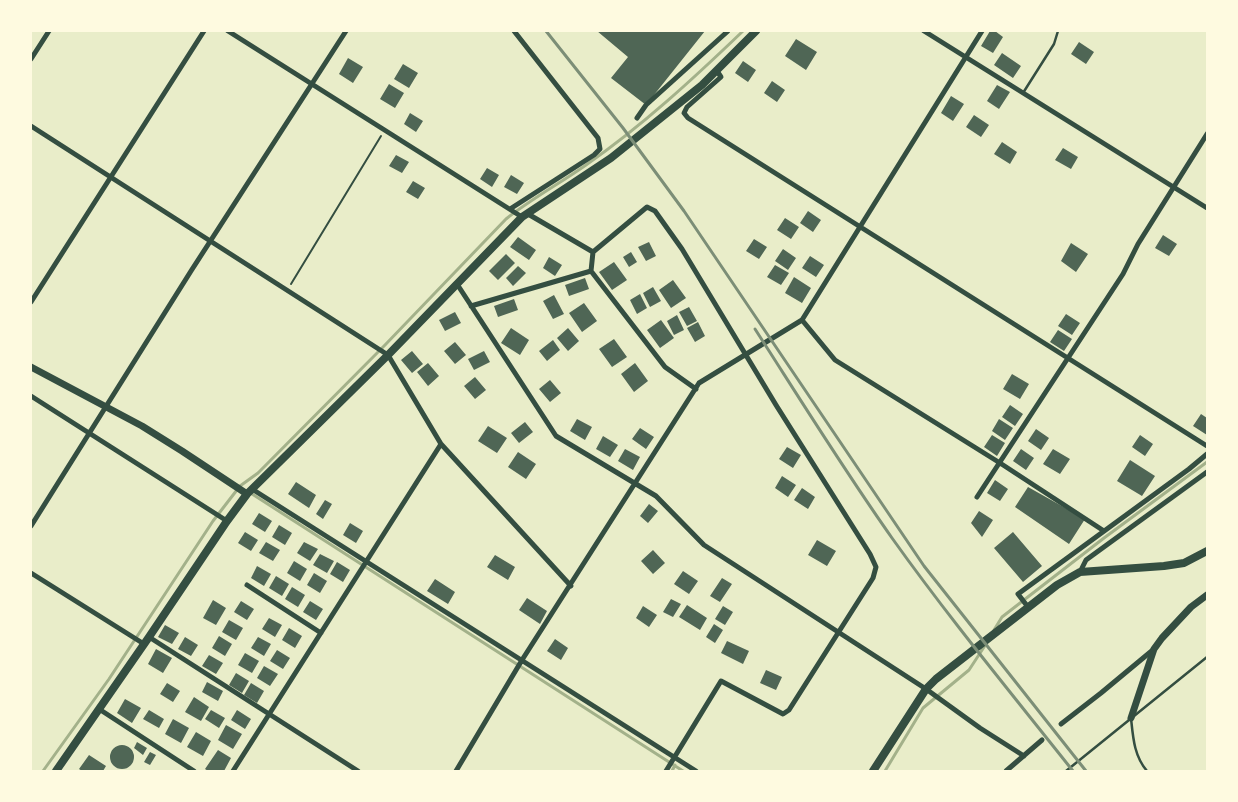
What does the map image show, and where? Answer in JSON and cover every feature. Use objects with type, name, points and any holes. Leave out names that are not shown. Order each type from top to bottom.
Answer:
[{"type":"main road","points":[[56,771],[227,521],[250,491],[525,216],[611,158],[702,85],[756,31]]},
{"type":"main road","points":[[873,771],[926,689],[936,678],[1057,584],[1080,572],[1184,563],[1207,551]]},
{"type":"street","points":[[31,59],[49,31]]},
{"type":"street","points":[[31,302],[204,31]]},
{"type":"street","points":[[228,31],[510,209],[593,252]]},
{"type":"street","points":[[31,526],[346,31]]},
{"type":"street","points":[[510,209],[594,155],[600,149],[598,138],[514,31]]},
{"type":"street","points":[[637,118],[646,105],[728,31]]},
{"type":"street","points":[[924,31],[1207,208]]},
{"type":"street","points":[[456,771],[522,660],[699,383],[802,320],[982,31]]},
{"type":"street","points":[[716,71],[721,77],[687,107],[684,112],[688,118],[1207,446]]},
{"type":"street","points":[[31,126],[388,355],[441,444],[571,586]]},
{"type":"street","points":[[978,497],[1123,274],[1138,244],[1207,134]]},
{"type":"street","points":[[666,771],[721,681],[784,714],[789,710],[873,578],[876,567],[870,554],[776,405],[682,249],[655,211],[647,207],[593,252],[592,271],[665,367],[696,389]]},
{"type":"street","points":[[471,306],[592,271]]},
{"type":"street","points":[[457,284],[556,436],[656,496],[704,545],[926,689],[980,728],[1024,756]]},
{"type":"street","points":[[802,320],[835,360],[1000,462],[1104,531]]},
{"type":"street","points":[[31,367],[108,407],[366,561],[696,771]]},
{"type":"street","points":[[31,396],[227,521]]},
{"type":"street","points":[[233,771],[441,444]]},
{"type":"street","points":[[1028,607],[1018,594],[1207,454]]},
{"type":"street","points":[[1080,572],[1086,560],[1207,472]]},
{"type":"street","points":[[31,572],[144,644]]},
{"type":"street","points":[[247,585],[320,633]]},
{"type":"street","points":[[1061,724],[1102,693],[1154,649],[1191,607],[1207,595]]},
{"type":"street","points":[[149,637],[358,771]]},
{"type":"street","points":[[1131,718],[1154,649]]},
{"type":"street","points":[[98,710],[194,771]]},
{"type":"street","points":[[1006,771],[1042,740]]},
{"type":"lane","points":[[1023,93],[1054,44],[1058,31]]},
{"type":"lane","points":[[1066,771],[1207,657]]},
{"type":"lane","points":[[1131,718],[1137,754],[1142,766],[1147,771]]},
{"type":"path","points":[[287,290],[384,131]]},
{"type":"building","points":[[597,31],[705,31],[646,105],[611,78],[628,57]]},
{"type":"building","points":[[990,31],[995,31],[1003,37],[993,53],[981,46]]},
{"type":"building","points":[[796,39],[817,52],[806,70],[785,56]]},
{"type":"building","points":[[1079,42],[1094,52],[1086,64],[1071,54]]},
{"type":"building","points":[[1002,53],[1021,66],[1013,78],[994,65]]},
{"type":"building","points":[[348,58],[363,67],[353,83],[339,74]]},
{"type":"building","points":[[743,61],[756,70],[748,82],[735,73]]},
{"type":"building","points":[[403,64],[418,73],[409,88],[394,79]]},
{"type":"building","points":[[772,81],[785,90],[777,102],[764,93]]},
{"type":"building","points":[[389,84],[404,93],[395,108],[380,99]]},
{"type":"building","points":[[997,85],[1010,92],[999,109],[987,101]]},
{"type":"building","points":[[951,96],[964,104],[953,121],[941,113]]},
{"type":"building","points":[[410,113],[423,121],[416,132],[404,124]]},
{"type":"building","points":[[974,115],[989,125],[981,137],[966,127]]},
{"type":"building","points":[[1002,142],[1017,152],[1010,164],[994,154]]},
{"type":"building","points":[[1063,148],[1078,157],[1071,169],[1055,160]]},
{"type":"building","points":[[396,155],[409,162],[402,173],[389,166]]},
{"type":"building","points":[[487,168],[499,175],[492,187],[480,179]]},
{"type":"building","points":[[511,175],[524,183],[517,194],[504,187]]},
{"type":"building","points":[[413,181],[425,188],[418,199],[406,192]]},
{"type":"building","points":[[808,211],[821,220],[813,232],[800,223]]},
{"type":"building","points":[[785,218],[799,227],[791,239],[777,230]]},
{"type":"building","points":[[1163,235],[1177,244],[1169,256],[1155,248]]},
{"type":"building","points":[[518,237],[536,250],[529,260],[510,247]]},
{"type":"building","points":[[754,239],[767,247],[759,259],[746,251]]},
{"type":"building","points":[[649,242],[656,256],[646,261],[638,247]]},
{"type":"building","points":[[1071,243],[1088,254],[1076,272],[1061,261]]},
{"type":"building","points":[[783,249],[796,258],[788,270],[775,261]]},
{"type":"building","points":[[631,252],[637,262],[629,267],[623,257]]},
{"type":"building","points":[[506,254],[515,263],[498,280],[489,271]]},
{"type":"building","points":[[810,256],[824,265],[816,277],[802,268]]},
{"type":"building","points":[[549,257],[562,265],[555,276],[543,268]]},
{"type":"building","points":[[614,262],[627,280],[612,290],[599,272]]},
{"type":"building","points":[[775,265],[789,273],[781,285],[767,277]]},
{"type":"building","points":[[518,266],[526,273],[513,286],[506,278]]},
{"type":"building","points":[[794,277],[811,288],[802,303],[785,293]]},
{"type":"building","points":[[585,278],[589,289],[569,296],[565,285]]},
{"type":"building","points":[[673,280],[686,298],[671,308],[659,290]]},
{"type":"building","points":[[653,287],[661,301],[650,307],[643,293]]},
{"type":"building","points":[[640,294],[647,308],[637,314],[630,300]]},
{"type":"building","points":[[554,295],[564,314],[553,319],[543,301]]},
{"type":"building","points":[[514,299],[518,310],[498,317],[494,306]]},
{"type":"building","points":[[584,303],[597,321],[582,332],[569,313]]},
{"type":"building","points":[[689,307],[697,321],[687,326],[679,312]]},
{"type":"building","points":[[455,312],[461,323],[445,331],[439,320]]},
{"type":"building","points":[[1066,314],[1080,323],[1072,335],[1058,326]]},
{"type":"building","points":[[677,315],[684,330],[674,335],[667,321]]},
{"type":"building","points":[[661,320],[674,338],[660,348],[647,330]]},
{"type":"building","points":[[698,322],[705,336],[695,342],[687,328]]},
{"type":"building","points":[[511,328],[529,340],[520,355],[501,343]]},
{"type":"building","points":[[568,328],[579,341],[568,351],[557,338]]},
{"type":"building","points":[[1058,330],[1072,339],[1064,351],[1050,342]]},
{"type":"building","points":[[614,339],[627,357],[612,367],[599,349]]},
{"type":"building","points":[[553,340],[560,350],[547,361],[539,351]]},
{"type":"building","points":[[455,342],[466,355],[455,364],[444,351]]},
{"type":"building","points":[[412,351],[423,364],[412,373],[401,360]]},
{"type":"building","points":[[484,351],[490,362],[474,370],[468,359]]},
{"type":"building","points":[[428,363],[439,376],[428,386],[417,372]]},
{"type":"building","points":[[635,363],[648,381],[634,392],[621,374]]},
{"type":"building","points":[[1012,374],[1029,384],[1020,399],[1003,389]]},
{"type":"building","points":[[475,377],[486,390],[475,399],[464,386]]},
{"type":"building","points":[[550,380],[561,393],[550,402],[539,389]]},
{"type":"building","points":[[1010,405],[1023,414],[1015,426],[1002,417]]},
{"type":"building","points":[[1201,414],[1207,418],[1207,435],[1193,426]]},
{"type":"building","points":[[577,419],[592,427],[585,440],[570,431]]},
{"type":"building","points":[[999,419],[1013,428],[1005,440],[992,431]]},
{"type":"building","points":[[525,422],[533,432],[519,443],[511,433]]},
{"type":"building","points":[[488,426],[507,438],[497,453],[478,441]]},
{"type":"building","points":[[640,428],[654,437],[646,449],[632,439]]},
{"type":"building","points":[[1036,429],[1049,438],[1041,450],[1028,441]]},
{"type":"building","points":[[992,435],[1005,443],[997,456],[984,447]]},
{"type":"building","points":[[1140,435],[1153,444],[1145,456],[1132,447]]},
{"type":"building","points":[[603,436],[618,445],[610,457],[596,449]]},
{"type":"building","points":[[787,447],[801,455],[793,468],[779,459]]},
{"type":"building","points":[[625,449],[640,457],[633,470],[618,461]]},
{"type":"building","points":[[1021,449],[1034,458],[1026,470],[1013,461]]},
{"type":"building","points":[[1053,449],[1070,459],[1060,474],[1043,464]]},
{"type":"building","points":[[518,452],[536,464],[526,479],[508,467]]},
{"type":"building","points":[[1130,460],[1155,476],[1142,496],[1117,481]]},
{"type":"building","points":[[782,476],[796,485],[788,497],[775,488]]},
{"type":"building","points":[[995,480],[1008,489],[1000,501],[987,493]]},
{"type":"building","points":[[296,482],[316,495],[309,508],[288,494]]},
{"type":"building","points":[[1028,487],[1085,519],[1069,544],[1015,507]]},
{"type":"building","points":[[802,488],[815,497],[808,509],[794,500]]},
{"type":"building","points":[[325,500],[332,504],[323,519],[316,514]]},
{"type":"building","points":[[649,504],[658,511],[648,523],[640,516]]},
{"type":"building","points":[[979,511],[993,520],[982,537],[971,523]]},
{"type":"building","points":[[259,513],[272,521],[265,532],[252,524]]},
{"type":"building","points":[[350,523],[363,531],[356,543],[343,535]]},
{"type":"building","points":[[279,525],[292,533],[285,545],[272,537]]},
{"type":"building","points":[[245,532],[258,540],[251,551],[238,543]]},
{"type":"building","points":[[1013,532],[1042,566],[1023,582],[994,548]]},
{"type":"building","points":[[817,540],[836,551],[827,566],[808,555]]},
{"type":"building","points":[[266,542],[280,550],[273,561],[259,553]]},
{"type":"building","points":[[304,542],[318,549],[310,561],[297,553]]},
{"type":"building","points":[[653,550],[665,563],[653,574],[641,561]]},
{"type":"building","points":[[320,554],[334,561],[327,573],[313,565]]},
{"type":"building","points":[[495,555],[515,567],[508,580],[487,567]]},
{"type":"building","points":[[294,561],[307,569],[300,581],[287,573]]},
{"type":"building","points":[[337,562],[350,570],[343,582],[330,574]]},
{"type":"building","points":[[257,566],[271,574],[264,586],[251,578]]},
{"type":"building","points":[[683,571],[698,581],[689,594],[674,584]]},
{"type":"building","points":[[314,573],[327,581],[320,593],[307,585]]},
{"type":"building","points":[[276,576],[289,584],[282,596],[269,588]]},
{"type":"building","points":[[722,578],[732,584],[720,602],[710,596]]},
{"type":"building","points":[[435,579],[455,592],[448,604],[427,591]]},
{"type":"building","points":[[292,587],[305,595],[298,607],[285,599]]},
{"type":"building","points":[[527,598],[547,611],[540,624],[519,610]]},
{"type":"building","points":[[671,599],[681,604],[673,617],[663,612]]},
{"type":"building","points":[[213,600],[226,608],[216,625],[203,618]]},
{"type":"building","points":[[241,601],[254,609],[247,620],[234,612]]},
{"type":"building","points":[[310,601],[323,609],[316,620],[303,612]]},
{"type":"building","points":[[687,605],[707,618],[700,630],[679,617]]},
{"type":"building","points":[[643,606],[657,615],[649,627],[636,618]]},
{"type":"building","points":[[723,606],[733,612],[725,625],[715,619]]},
{"type":"building","points":[[269,618],[282,625],[275,637],[262,629]]},
{"type":"building","points":[[229,620],[243,628],[236,640],[222,632]]},
{"type":"building","points":[[714,624],[723,630],[715,643],[706,637]]},
{"type":"building","points":[[165,625],[179,633],[172,644],[158,637]]},
{"type":"building","points":[[289,628],[302,636],[295,648],[282,640]]},
{"type":"building","points":[[219,636],[232,644],[225,656],[212,648]]},
{"type":"building","points":[[185,637],[198,645],[191,656],[178,649]]},
{"type":"building","points":[[258,637],[271,644],[264,656],[251,648]]},
{"type":"building","points":[[555,639],[568,648],[561,660],[547,651]]},
{"type":"building","points":[[727,641],[749,651],[743,664],[721,653]]},
{"type":"building","points":[[156,649],[172,658],[163,673],[148,664]]},
{"type":"building","points":[[277,650],[290,658],[283,669],[270,661]]},
{"type":"building","points":[[245,653],[259,661],[252,673],[238,665]]},
{"type":"building","points":[[209,655],[223,663],[216,674],[202,666]]},
{"type":"building","points":[[264,666],[278,674],[270,686],[257,678]]},
{"type":"building","points":[[766,670],[782,677],[776,690],[760,683]]},
{"type":"building","points":[[236,673],[249,681],[242,693],[229,685]]},
{"type":"building","points":[[207,682],[223,691],[218,701],[202,692]]},
{"type":"building","points":[[167,683],[180,691],[173,702],[160,694]]},
{"type":"building","points":[[251,683],[264,691],[257,703],[244,695]]},
{"type":"building","points":[[194,697],[209,707],[201,721],[185,712]]},
{"type":"building","points":[[125,699],[141,708],[132,723],[117,713]]},
{"type":"building","points":[[149,710],[164,719],[159,728],[143,719]]},
{"type":"building","points":[[211,710],[225,718],[219,728],[205,719]]},
{"type":"building","points":[[237,710],[251,719],[245,729],[231,720]]},
{"type":"building","points":[[173,719],[189,728],[181,743],[165,734]]},
{"type":"building","points":[[226,725],[242,734],[233,749],[218,740]]},
{"type":"building","points":[[196,732],[211,741],[203,756],[187,747]]},
{"type":"building","points":[[137,742],[147,748],[143,755],[134,748]]},
{"type":"building","points":[[122,745],[131,748],[134,757],[131,766],[122,769],[113,766],[110,757],[113,748]]},
{"type":"building","points":[[218,750],[231,758],[224,771],[208,771],[205,769]]},
{"type":"building","points":[[150,752],[156,755],[150,765],[144,762]]},
{"type":"building","points":[[89,755],[106,766],[103,771],[82,771],[79,769]]},
{"type":"waterway","points":[[43,771],[109,679],[213,521],[240,486],[258,473],[506,219],[607,150],[686,84],[743,31]]},
{"type":"waterway","points":[[994,630],[1002,617],[1207,462]]},
{"type":"waterway","points":[[249,492],[683,771]]},
{"type":"waterway","points":[[885,771],[923,708],[969,670],[986,644]]},
{"type":"waterway","points":[[672,771],[675,765]]},
{"type":"railway","points":[[546,31],[623,128],[684,211],[924,566],[1086,771]]},
{"type":"railway","points":[[755,329],[839,460],[892,538],[958,627],[1073,771]]}]
